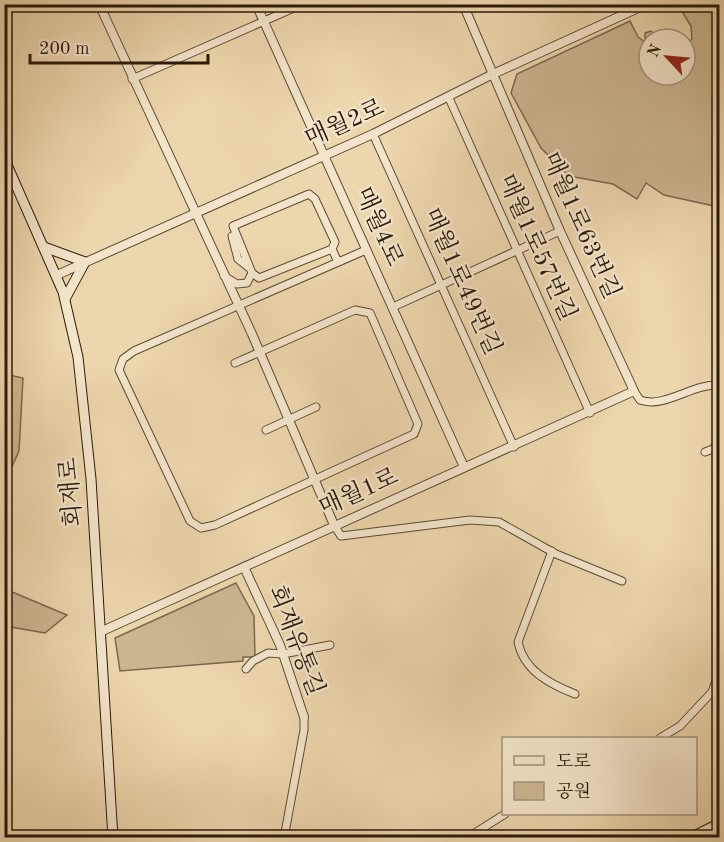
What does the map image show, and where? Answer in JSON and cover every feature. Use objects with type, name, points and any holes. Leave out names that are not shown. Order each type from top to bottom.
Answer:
[{"type":"main road","name":"회재로","points":[[4,159],[57,275],[65,299],[81,376],[91,479],[113,837]]},
{"type":"main road","points":[[44,247],[85,262],[65,299]]},
{"type":"main road","points":[[690,837],[720,823]]},
{"type":"street","points":[[99,4],[260,352],[341,537],[483,520],[503,524],[552,550],[622,581]]},
{"type":"street","name":"매월4로","points":[[256,4],[464,467]]},
{"type":"street","points":[[132,79],[303,4]]},
{"type":"street","name":"매월1로63번길","points":[[463,4],[491,75],[634,391]]},
{"type":"street","name":"매월2로","points":[[57,275],[373,134],[491,75],[647,4]]},
{"type":"street","name":"매월1로57번길","points":[[449,98],[515,250],[590,413]]},
{"type":"street","name":"매월1로49번길","points":[[373,134],[514,447]]},
{"type":"street","points":[[224,275],[242,284],[247,283],[251,271],[233,226],[307,193],[315,199],[335,242],[332,249],[259,278],[251,271],[238,259],[232,236]]},
{"type":"street","points":[[393,307],[560,231]]},
{"type":"street","points":[[332,249],[338,262]]},
{"type":"street","points":[[235,363],[355,310],[366,311],[370,313],[418,423],[411,437],[205,529],[195,526],[187,516],[121,377],[120,364],[134,351],[366,250]]},
{"type":"street","points":[[634,391],[640,400],[651,401],[705,385],[720,385]]},
{"type":"street","name":"매월1로","points":[[100,632],[334,525],[590,413],[634,391]]},
{"type":"street","points":[[266,430],[316,407]]},
{"type":"street","points":[[705,452],[713,449],[720,440]]},
{"type":"street","points":[[552,550],[518,642],[524,658],[538,675],[575,694]]},
{"type":"street","name":"회재유통길","points":[[244,567],[283,654],[303,717],[304,730],[284,837]]},
{"type":"street","points":[[246,669],[260,656],[268,653],[283,654],[330,645]]},
{"type":"street","points":[[662,737],[680,726],[712,692],[720,670]]},
{"type":"street","points":[[467,837],[502,815]]},
{"type":"green space","points":[[678,5],[719,5],[719,207],[664,195],[646,183],[637,199],[613,184],[569,176],[541,148],[511,93],[517,74],[630,21],[637,35],[637,87],[697,87],[697,27],[691,26]]},
{"type":"green space","points":[[5,374],[23,378],[19,451],[5,482]]},
{"type":"green space","points":[[236,583],[254,616],[255,657],[243,657],[243,661],[120,671],[115,638]]},
{"type":"green space","points":[[5,589],[67,615],[45,633],[5,626]]}]
